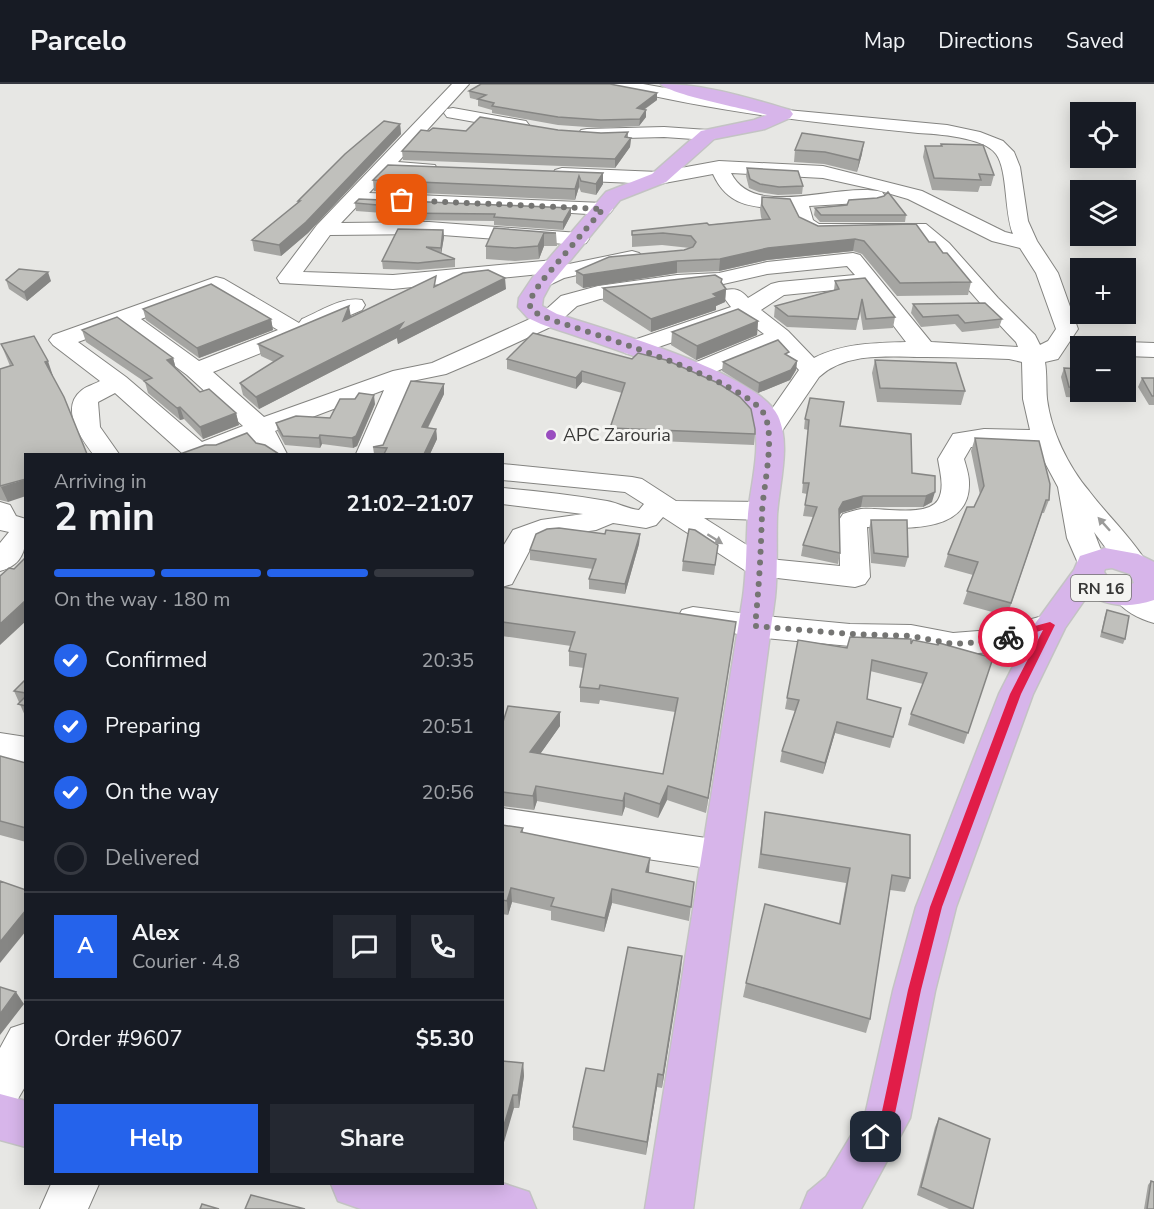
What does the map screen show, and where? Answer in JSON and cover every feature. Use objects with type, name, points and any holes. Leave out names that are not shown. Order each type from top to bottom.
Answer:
[{"type":"main road","points":[[670,84],[691,92],[735,100],[784,114]]},
{"type":"main road","points":[[669,1209],[755,626],[762,568],[762,512],[769,432],[765,415],[758,406],[696,371],[549,319],[536,313],[530,307],[531,298],[547,274],[617,193],[659,178],[708,135],[759,125],[784,114]]},
{"type":"main road","name":"RN 16","points":[[1056,617],[1088,594],[1133,585]]},
{"type":"main road","points":[[825,1209],[843,1194],[887,1118],[914,990],[936,907],[1016,694],[1056,617]]},
{"type":"main road","points":[[0,1117],[24,1123]]},
{"type":"main road","points":[[361,1185],[512,1209]]},
{"type":"street","points":[[460,84],[324,229],[288,278],[393,282],[547,274],[632,257],[653,256]]},
{"type":"street","points":[[621,84],[684,98],[784,114],[919,127],[988,140],[1005,152],[1011,167],[1018,221],[1027,243],[1038,256],[1047,273],[1067,329],[1056,346],[1033,358]]},
{"type":"street","points":[[453,113],[534,128]]},
{"type":"street","points":[[568,133],[601,135],[664,132],[708,135]]},
{"type":"street","points":[[383,167],[442,169]]},
{"type":"street","points":[[540,173],[659,178],[718,167],[823,172],[872,182],[915,195],[999,237],[1027,243]]},
{"type":"street","points":[[718,167],[730,189],[740,197],[799,204],[801,201],[826,197],[915,195]]},
{"type":"street","points":[[461,201],[470,181]]},
{"type":"street","points":[[353,198],[603,209]]},
{"type":"street","points":[[799,204],[805,225],[817,230],[919,228],[942,247],[979,303],[1027,340],[1033,358],[1036,380],[1035,399],[1045,438],[1071,488],[1118,540],[1133,585]]},
{"type":"street","points":[[324,229],[429,228],[579,239]]},
{"type":"street","points":[[200,453],[402,376],[438,369],[549,319],[570,302],[598,293],[718,279],[767,268],[853,259],[870,280],[901,305],[925,350]]},
{"type":"street","points":[[767,268],[779,289]]},
{"type":"street","points":[[718,279],[746,309],[780,336],[813,370]]},
{"type":"street","points":[[633,348],[746,309],[779,289],[870,280]]},
{"type":"street","points":[[197,453],[117,382],[61,340],[216,284],[296,331]]},
{"type":"street","points":[[196,370],[296,331],[354,305]]},
{"type":"street","points":[[124,317],[196,370],[261,428],[274,453]]},
{"type":"street","points":[[696,371],[780,336]]},
{"type":"street","points":[[1136,349],[1154,350]]},
{"type":"street","points":[[769,432],[784,405],[813,370],[819,364],[836,356],[867,350],[925,350],[1010,352],[1033,358],[1070,350]]},
{"type":"street","points":[[369,453],[402,376]]},
{"type":"street","points":[[105,453],[87,427],[86,401],[91,395],[117,382]]},
{"type":"street","points":[[504,472],[632,485],[762,568],[855,577],[853,520],[862,518],[927,519],[946,509],[955,498],[957,478],[951,459],[962,440],[984,436],[1045,438]]},
{"type":"street","points":[[1071,488],[1081,538],[1133,585]]},
{"type":"street","points":[[504,496],[561,502],[613,511],[622,517],[646,519],[665,506],[762,512]]},
{"type":"street","points":[[0,511],[5,522],[24,528]]},
{"type":"street","points":[[504,573],[524,536],[542,529],[596,521],[613,511]]},
{"type":"street","points":[[0,562],[24,532]]},
{"type":"street","points":[[664,613],[755,626],[850,634],[911,636],[953,644],[992,641],[1056,617]]},
{"type":"street","points":[[0,746],[24,750]]},
{"type":"street","points":[[504,822],[720,855]]},
{"type":"street","points":[[0,1089],[24,1046]]},
{"type":"street","points":[[63,1209],[75,1185]]},
{"type":"building","points":[[481,84],[610,84],[657,93],[637,108],[646,110],[640,119],[601,120],[558,117],[492,106],[494,103],[478,99],[486,95],[469,91]]},
{"type":"building","points":[[480,117],[558,130],[628,132],[625,137],[631,138],[615,159],[402,151],[421,130],[429,131],[433,128],[466,131]]},
{"type":"building","points":[[384,121],[400,124],[306,222],[279,245],[252,240],[300,201],[298,201],[345,154]]},
{"type":"building","points":[[802,133],[864,142],[859,160],[825,152],[795,150]]},
{"type":"building","points":[[941,144],[983,145],[994,175],[979,174],[981,180],[934,178],[925,146],[942,146]]},
{"type":"building","points":[[388,165],[603,173],[596,184],[581,181],[579,176],[575,189],[373,180]]},
{"type":"building","points":[[747,168],[798,171],[803,186],[779,187],[760,184],[750,179]]},
{"type":"building","points":[[888,192],[906,215],[821,215],[815,208],[847,205],[849,200],[877,198]]},
{"type":"building","points":[[762,197],[790,199],[799,217],[818,226],[916,224],[929,242],[935,242],[943,253],[947,253],[971,282],[900,283],[864,241],[855,239],[768,248],[720,259],[677,261],[583,275],[576,271],[609,257],[684,250],[693,247],[696,242],[691,236],[663,233],[632,235],[632,231],[770,219],[762,205]]},
{"type":"building","points":[[359,199],[571,208],[563,222],[494,217],[495,214],[396,213],[399,207],[355,203]]},
{"type":"building","points":[[494,228],[556,233],[544,233],[538,246],[515,248],[486,246]]},
{"type":"building","points":[[398,229],[443,230],[441,248],[426,247],[455,259],[418,263],[382,261]]},
{"type":"building","points":[[19,269],[48,272],[24,292],[6,280]]},
{"type":"building","points":[[488,270],[505,278],[397,332],[403,323],[256,397],[240,383],[283,356],[258,344],[349,306],[343,321],[436,276],[434,287],[463,273]]},
{"type":"building","points":[[715,275],[722,279],[721,282],[726,289],[713,294],[717,297],[651,319],[603,288]]},
{"type":"building","points":[[865,278],[895,317],[866,319],[862,299],[858,319],[788,316],[775,306],[839,289],[835,281]]},
{"type":"building","points":[[211,284],[271,319],[197,348],[143,309]]},
{"type":"building","points":[[985,303],[1002,319],[965,323],[958,315],[923,317],[913,304]]},
{"type":"building","points":[[738,309],[758,321],[697,346],[672,332]]},
{"type":"building","points":[[117,317],[173,358],[167,360],[200,392],[209,389],[236,413],[200,427],[180,407],[177,408],[144,381],[152,378],[82,330]]},
{"type":"building","points":[[533,333],[632,359],[638,353],[666,360],[718,383],[740,397],[751,409],[755,434],[610,428],[625,383],[582,371],[576,378],[507,359]]},
{"type":"building","points":[[34,336],[48,361],[45,362],[64,397],[87,453],[24,453],[24,480],[0,486],[0,369],[13,365],[1,344]]},
{"type":"building","points":[[778,340],[789,352],[785,354],[797,361],[791,370],[759,383],[723,362]]},
{"type":"building","points":[[875,360],[956,363],[965,391],[880,388]]},
{"type":"building","points":[[1064,368],[1070,368],[1069,387]]},
{"type":"building","points":[[1142,378],[1154,378],[1154,396],[1152,396]]},
{"type":"building","points":[[411,381],[444,384],[422,427],[436,429],[424,453],[384,453],[387,448],[373,447],[383,445]]},
{"type":"building","points":[[359,393],[374,395],[356,436],[352,438],[320,435],[319,438],[283,436],[276,423],[296,416],[330,418],[340,399],[355,399]]},
{"type":"building","points":[[810,398],[844,402],[840,426],[911,434],[912,473],[935,476],[935,492],[926,496],[863,496],[843,502],[839,509],[840,553],[803,545],[817,507],[805,505],[809,483],[803,483],[809,420],[805,419]]},
{"type":"building","points":[[247,433],[256,443],[265,445],[277,453],[183,453],[205,445],[216,445]]},
{"type":"building","points":[[975,438],[1039,441],[1050,484],[1049,500],[1046,500],[1011,603],[967,591],[978,562],[948,554],[967,507],[974,507],[984,486]]},
{"type":"building","points":[[871,520],[907,520],[908,557],[874,553]]},
{"type":"building","points":[[559,528],[605,534],[606,530],[640,534],[625,584],[589,579],[596,559],[530,550],[536,534],[547,529]]},
{"type":"building","points":[[689,529],[695,530],[718,545],[715,565],[683,561]]},
{"type":"building","points":[[24,559],[24,602],[0,624],[0,576],[9,568],[14,569]]},
{"type":"building","points":[[504,587],[736,622],[708,798],[668,786],[660,804],[625,793],[623,801],[536,786],[533,796],[504,792],[504,719],[508,706],[560,712],[530,752],[663,774],[678,698],[600,685],[599,689],[580,687],[586,654],[569,651],[575,632],[504,622]]},
{"type":"building","points":[[1107,610],[1129,616],[1125,639],[1102,632]]},
{"type":"building","points":[[850,637],[911,639],[911,644],[913,640],[938,645],[939,643],[993,658],[968,733],[911,714],[927,673],[872,660],[867,699],[901,708],[893,737],[837,722],[825,763],[782,751],[799,700],[787,698],[798,640],[847,648]]},
{"type":"building","points":[[24,681],[24,693],[14,691]]},
{"type":"building","points":[[0,756],[24,762],[24,827],[0,821]]},
{"type":"building","points":[[765,812],[910,835],[910,878],[892,875],[870,1019],[746,983],[765,904],[840,924],[850,868],[761,854]]},
{"type":"building","points":[[504,825],[523,828],[521,832],[650,858],[646,872],[694,882],[691,907],[612,889],[605,918],[551,906],[554,898],[511,888],[507,901],[504,900]]},
{"type":"building","points":[[0,881],[24,889],[24,912],[0,942]]},
{"type":"building","points":[[628,947],[682,956],[663,1075],[658,1074],[647,1142],[573,1127],[586,1068],[604,1071]]},
{"type":"building","points":[[0,987],[16,992],[0,1014]]},
{"type":"building","points":[[504,1061],[523,1063],[518,1095],[513,1095],[504,1125]]},
{"type":"building","points":[[939,1118],[990,1139],[973,1209],[921,1187]]},
{"type":"building","points":[[1151,1181],[1154,1182],[1154,1209],[1147,1209]]},
{"type":"building","points":[[251,1195],[305,1209],[245,1209]]},
{"type":"building","points":[[202,1204],[219,1209],[200,1209]]},
{"type":"way so far","points":[[402,200],[603,209],[541,282],[531,298],[530,307],[536,313],[549,319],[696,371],[745,397],[758,406],[765,415],[769,432],[762,512],[762,568],[755,626],[850,634],[911,636],[953,644],[992,641],[1008,637]]},
{"type":"place","name":"APC Zarouria","points":[[551,435]]},
{"type":"route","points":[[876,1137],[887,1118],[914,990],[936,907],[1016,694],[1050,625],[1008,637]]}]
